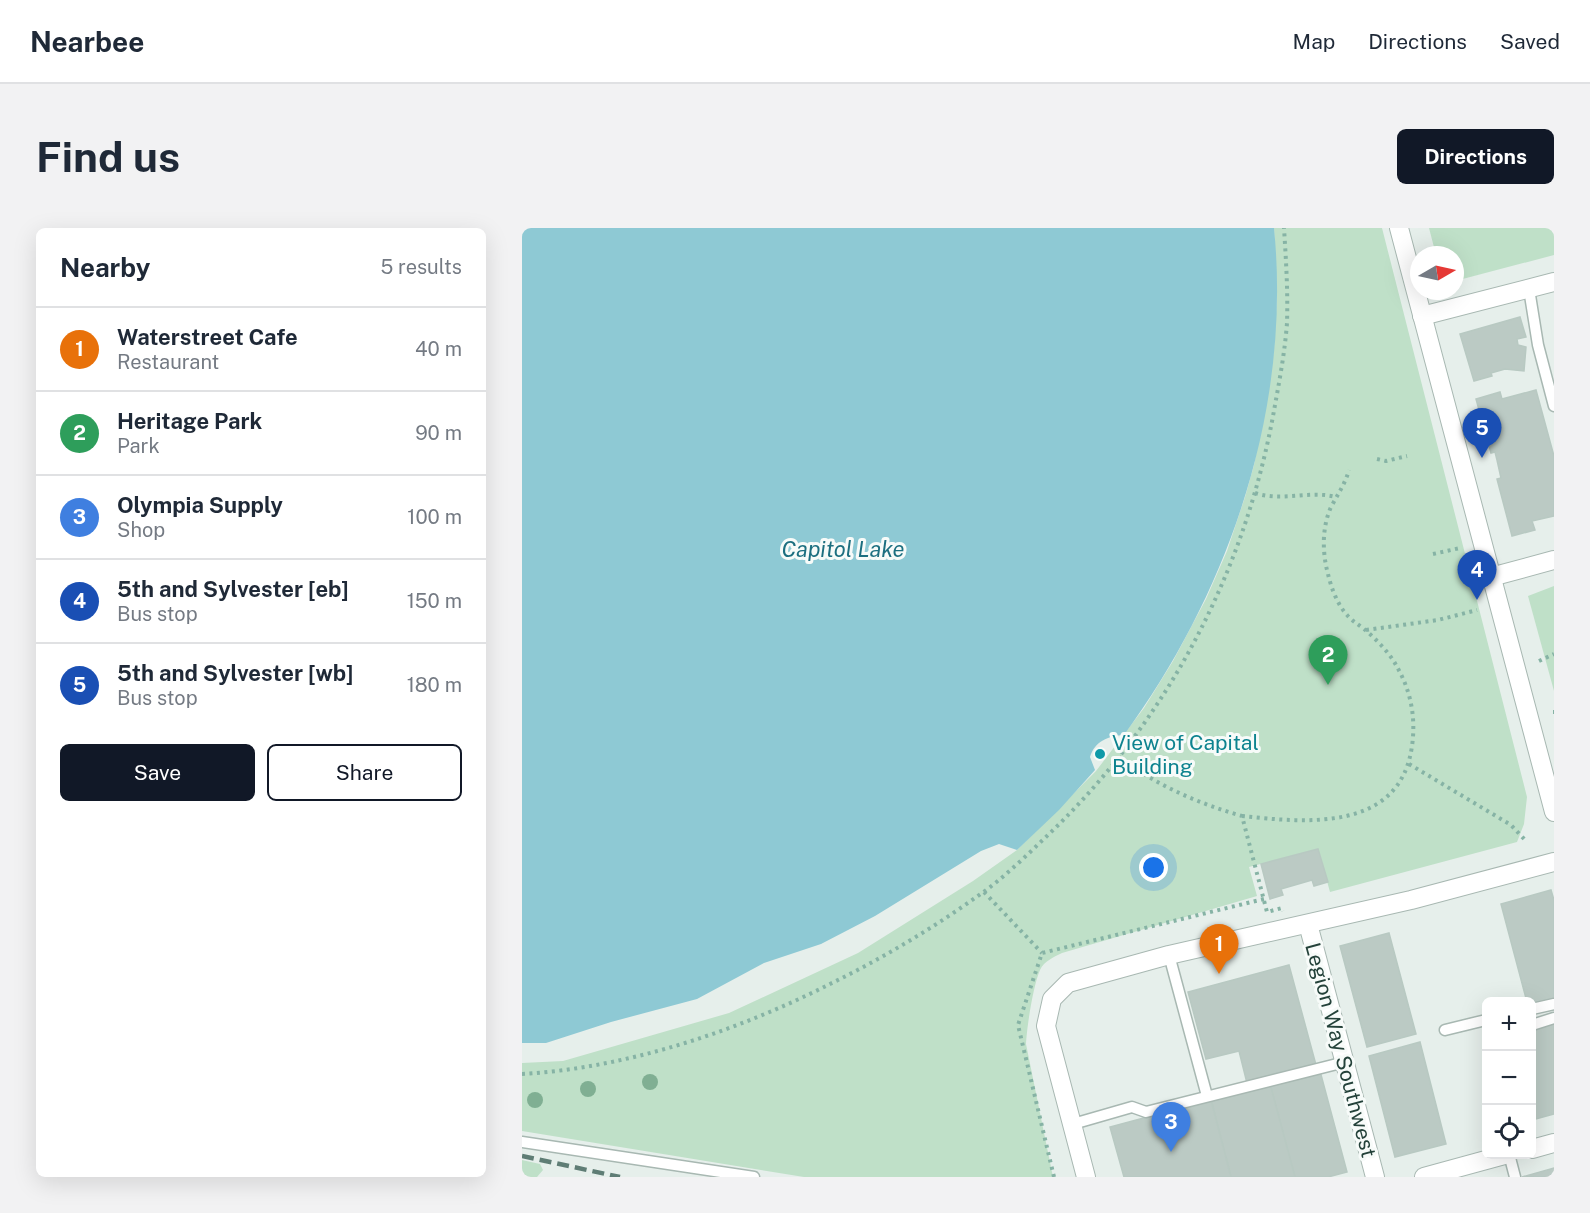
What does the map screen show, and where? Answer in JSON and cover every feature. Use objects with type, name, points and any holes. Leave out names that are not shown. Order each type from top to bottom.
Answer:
[{"type":"street","points":[[1399,228],[1554,812]]},
{"type":"street","points":[[1422,316],[1554,282]]},
{"type":"street","points":[[1491,578],[1554,560]]},
{"type":"street","points":[[1086,1177],[1046,1026],[1052,999],[1068,983],[1169,955],[1411,900],[1554,862]]},
{"type":"street","name":"Legion Way Southwest","points":[[1308,924],[1375,1177]]},
{"type":"street","points":[[1536,1148],[1554,1143]]},
{"type":"street","points":[[1424,1177],[1494,1159]]},
{"type":"lane","points":[[1528,289],[1538,345],[1554,406]]},
{"type":"lane","points":[[1169,955],[1207,1096]]},
{"type":"lane","points":[[1536,1008],[1554,1004]]},
{"type":"lane","points":[[1536,1023],[1554,1018]]},
{"type":"lane","points":[[1445,1030],[1482,1021]]},
{"type":"lane","points":[[1073,1124],[1132,1107],[1146,1112],[1345,1062]]},
{"type":"lane","points":[[522,1142],[754,1177]]},
{"type":"lane","points":[[1510,1159],[1515,1177]]},
{"type":"path","points":[[522,1074],[589,1066],[717,1032],[759,1017],[855,972],[915,937],[984,892],[1069,815],[1119,757],[1164,697],[1191,650],[1227,576],[1247,522],[1271,432],[1287,326],[1284,228]]},
{"type":"path","points":[[1377,459],[1386,461],[1407,456]]},
{"type":"path","points":[[1119,757],[1136,770],[1193,800],[1242,816],[1275,820],[1342,817],[1365,812],[1395,789],[1409,764],[1414,732],[1412,707],[1406,686],[1396,664],[1366,630],[1346,614],[1335,594],[1328,574],[1325,525],[1349,470]]},
{"type":"path","points":[[1255,493],[1273,498],[1325,494],[1336,497]]},
{"type":"path","points":[[1433,554],[1460,548]]},
{"type":"path","points":[[1366,630],[1438,620],[1477,610]]},
{"type":"path","points":[[1539,661],[1554,654]]},
{"type":"path","points":[[1409,764],[1511,825],[1527,841]]},
{"type":"path","points":[[1242,816],[1267,912],[1282,908],[1283,912]]},
{"type":"path","points":[[984,892],[1042,953]]},
{"type":"green space","points":[[1274,228],[1382,228],[1527,797],[1524,824],[1517,842],[1330,892],[1318,849],[1249,867],[1257,896],[1062,953],[1044,964],[1037,977],[1026,1044],[1053,1177],[804,1177],[522,1131],[522,1063],[563,1061],[729,1013],[858,953],[973,881],[1017,850],[1096,771],[1144,708],[1173,661],[1206,599],[1227,551],[1245,497],[1267,400],[1274,348],[1277,296]]},
{"type":"green space","points":[[1429,228],[1554,228],[1554,255],[1464,279],[1464,246],[1434,246]]},
{"type":"green space","points":[[1554,586],[1554,691],[1528,596]]},
{"type":"green space","points":[[522,1160],[540,1164],[543,1170],[537,1177],[522,1177]]},
{"type":"water","name":"Capitol Lake","points":[[522,228],[1274,228],[1277,296],[1273,363],[1262,429],[1246,495],[1223,558],[1195,620],[1162,679],[1124,735],[1108,738],[1095,747],[1090,757],[1095,770],[1059,810],[1017,850],[999,844],[981,851],[875,916],[821,944],[764,963],[697,999],[611,1022],[546,1043],[522,1043]]},
{"type":"building","points":[[1520,317],[1526,337],[1517,339],[1518,345],[1526,347],[1524,371],[1505,369],[1491,373],[1492,376],[1474,381],[1460,334]]},
{"type":"building","points":[[1536,390],[1554,456],[1554,516],[1532,521],[1535,530],[1512,536],[1497,479],[1501,478],[1495,452],[1491,453],[1476,399],[1500,392],[1502,399]]},
{"type":"building","points":[[1318,849],[1328,882],[1314,886],[1312,880],[1281,889],[1283,895],[1270,899],[1261,864]]},
{"type":"building","points":[[1551,890],[1554,900],[1554,998],[1536,1003],[1536,997],[1526,997],[1501,904]]},
{"type":"building","points":[[1389,933],[1416,1034],[1367,1047],[1340,946]]},
{"type":"building","points":[[1289,965],[1316,1065],[1247,1083],[1239,1051],[1206,1059],[1188,992]]},
{"type":"building","points":[[1554,1024],[1554,1114],[1536,1119],[1536,1051],[1536,1029]]},
{"type":"building","points":[[1420,1042],[1446,1144],[1395,1157],[1369,1056]]},
{"type":"building","points":[[1320,1071],[1347,1172],[1328,1177],[1295,1177],[1270,1084]]},
{"type":"building","points":[[1270,1084],[1295,1177],[1231,1177],[1211,1100]]},
{"type":"building","points":[[1211,1100],[1231,1177],[1124,1177],[1110,1127]]},
{"type":"building","points":[[1554,1168],[1554,1177],[1522,1177]]},
{"type":"railway","points":[[522,1156],[620,1177]]},
{"type":"place","name":"5th and Sylvester [wb]","points":[[1482,458]]},
{"type":"place","name":"5th and Sylvester [eb]","points":[[1477,600]]},
{"type":"place","name":"Heritage Park","points":[[1328,685]]},
{"type":"place","name":"View of Capital Building","points":[[1100,754]]},
{"type":"place","name":"Waterstreet Cafe","points":[[1219,974]]},
{"type":"place","name":"Olympia Supply","points":[[1171,1152]]}]
